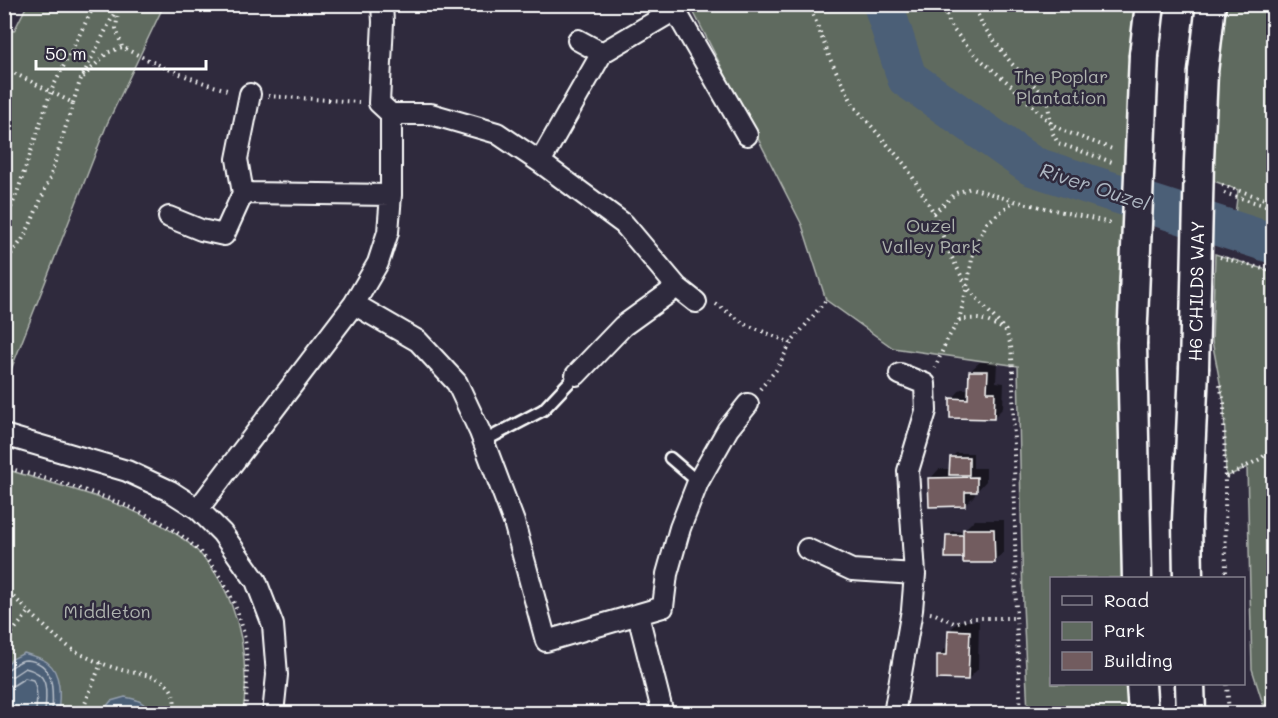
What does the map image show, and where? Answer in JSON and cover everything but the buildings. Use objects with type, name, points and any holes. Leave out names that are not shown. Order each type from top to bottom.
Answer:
[{"type":"street","points":[[382,4],[379,103],[391,114],[431,114],[497,134],[540,162],[624,224],[677,287],[696,302]]},
{"type":"street","points":[[1137,577],[1132,344],[1144,55],[1150,4]]},
{"type":"street","name":"H6 CHILDS WAY","points":[[1188,577],[1187,521],[1194,369],[1199,161],[1203,72],[1211,4]]},
{"type":"street","points":[[540,162],[602,53],[673,7],[747,135]]},
{"type":"street","points":[[578,40],[602,53]]},
{"type":"street","points":[[169,217],[201,230],[224,235],[243,193],[237,159],[250,94]]},
{"type":"street","points":[[198,509],[354,304],[378,263],[388,232],[391,195],[391,114]]},
{"type":"street","points":[[243,193],[391,195]]},
{"type":"street","points":[[576,375],[623,326],[677,287]]},
{"type":"street","points":[[354,304],[418,341],[457,383],[483,441],[514,522],[546,641],[663,607],[667,574],[680,528],[698,482],[729,429],[748,404]]},
{"type":"street","points":[[894,714],[912,610],[915,574],[909,471],[926,411],[925,384],[900,374]]},
{"type":"street","points":[[4,435],[127,471],[170,491],[198,509],[222,533],[256,581],[273,625],[277,675],[273,714]]},
{"type":"street","points":[[807,549],[852,570],[915,574]]},
{"type":"street","points":[[638,615],[663,714]]},
{"type":"street","points":[[1142,685],[1143,714]]},
{"type":"street","points":[[1190,685],[1191,714]]},
{"type":"lane","points":[[483,441],[543,410],[576,375]]},
{"type":"lane","points":[[670,458],[698,482]]},
{"type":"path","points":[[4,224],[17,194],[51,91],[95,4]]},
{"type":"path","points":[[4,263],[22,240],[30,225],[50,178],[80,81],[119,4],[116,28],[122,47],[107,53],[80,81]]},
{"type":"path","points":[[809,4],[831,61],[854,106],[906,166],[934,213],[950,254],[967,287],[1006,331],[1011,346],[1016,618],[1022,714]]},
{"type":"path","points":[[941,4],[952,28],[975,55],[1050,123]]},
{"type":"path","points":[[973,4],[983,26],[1012,64],[1041,92],[1048,105],[1052,132],[1058,143],[1126,166]]},
{"type":"path","points":[[4,68],[73,104]]},
{"type":"path","points":[[934,213],[956,193],[970,188],[1116,225]]},
{"type":"path","points":[[1214,190],[1274,208]]},
{"type":"path","points":[[925,384],[958,320],[974,248],[987,223],[1014,201]]},
{"type":"path","points":[[1217,256],[1274,272]]},
{"type":"path","points":[[677,287],[688,284],[745,324],[791,343]]},
{"type":"path","points":[[748,404],[776,370],[791,343],[826,300]]},
{"type":"path","points":[[958,320],[978,318],[989,321],[1006,331]]},
{"type":"path","points":[[1220,382],[1224,403],[1226,577]]},
{"type":"path","points":[[1226,477],[1262,458],[1274,446]]},
{"type":"path","points":[[4,468],[90,493],[134,509],[162,522],[181,535],[204,556],[221,579],[234,604],[244,639],[248,677],[245,714]]},
{"type":"path","points":[[4,590],[75,651],[120,670],[159,679],[168,685],[174,695],[173,714]]},
{"type":"path","points":[[912,610],[935,614],[954,623],[973,618],[1016,618]]},
{"type":"path","points":[[4,642],[29,612]]},
{"type":"path","points":[[81,714],[101,663]]},
{"type":"path","points":[[1227,685],[1229,714]]},
{"type":"green space","points":[[27,5],[164,5],[107,124],[5,385],[5,28],[14,31]]},
{"type":"green space","name":"Ouzel Valley Park","points":[[690,5],[1150,5],[1137,577],[1050,577],[1050,685],[1141,685],[1143,713],[1028,713],[1023,604],[1018,366],[893,348],[826,300],[802,225]]},
{"type":"green space","points":[[1211,5],[1273,5],[1273,244],[1233,231],[1238,190],[1198,175]]},
{"type":"green space","points":[[1215,254],[1273,272],[1273,709],[1263,704],[1252,669],[1247,467],[1226,477],[1224,403],[1212,341]]},
{"type":"green space","name":"Middleton","points":[[5,469],[115,503],[136,512],[180,536],[204,558],[224,588],[237,622],[244,659],[243,713],[5,713]]},
{"type":"water","points":[[24,653],[44,660],[55,672],[58,679],[58,713],[5,713],[5,666],[12,659]]},
{"type":"water","points":[[125,697],[140,702],[150,713],[101,713],[111,701]]},
{"type":"waterway","name":"River Ouzel","points":[[883,4],[907,78],[1032,166],[1274,244]]},
{"type":"park label","name":"The Poplar Plantation","points":[[1061,86]]}]
